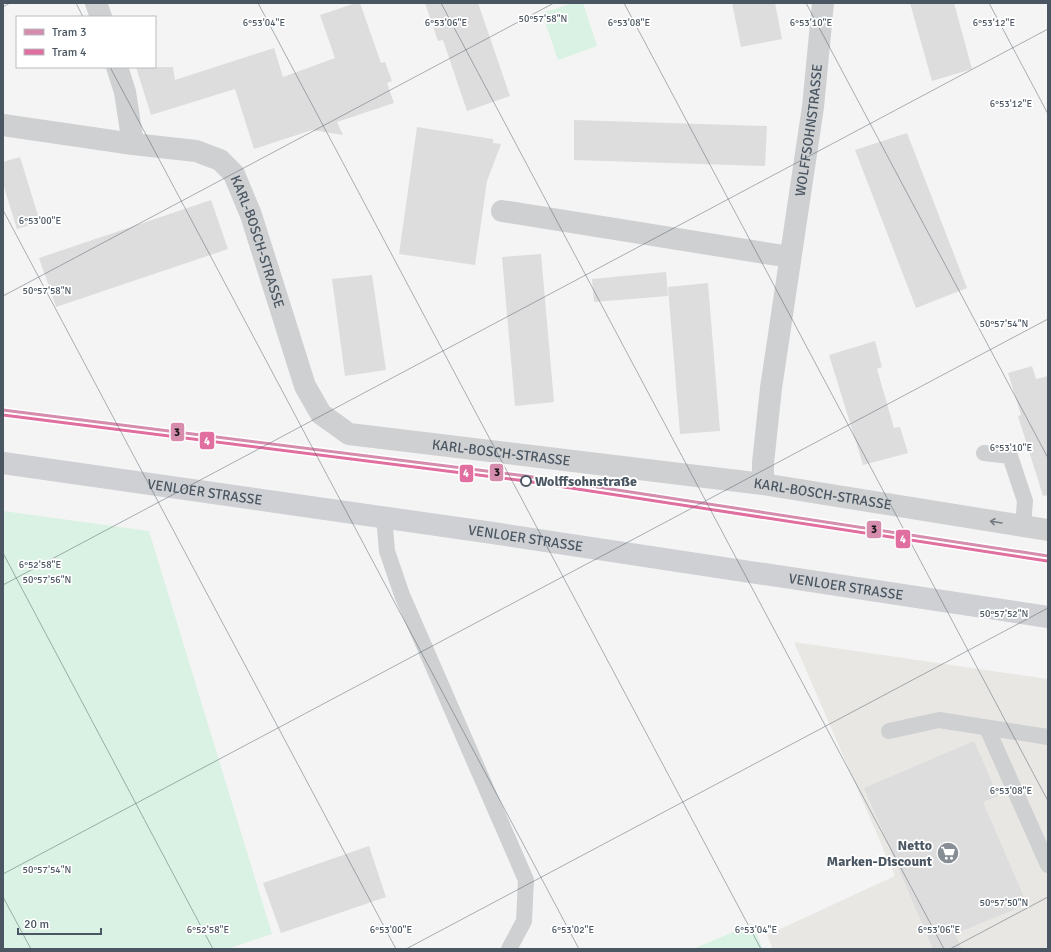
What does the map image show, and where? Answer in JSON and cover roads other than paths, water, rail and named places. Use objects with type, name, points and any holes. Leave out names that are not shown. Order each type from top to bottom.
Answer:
[{"type":"main road","name":"VENLOER STRASSE","points":[[3,463],[384,517],[1048,617]]},
{"type":"street","points":[[96,3],[101,16]]},
{"type":"street","name":"WOLFFSOHNSTRASSE","points":[[763,484],[763,463],[771,388],[813,107],[823,3]]},
{"type":"street","points":[[117,68],[126,92],[133,144]]},
{"type":"street","name":"KARL-BOSCH-STRASSE","points":[[3,124],[133,144],[196,151],[220,160],[234,174],[251,215],[305,386],[321,414],[349,434],[763,484],[1048,530]]},
{"type":"street","points":[[502,211],[790,257]]},
{"type":"lane","points":[[984,453],[1010,456],[1025,501],[1023,526]]},
{"type":"lane","points":[[384,517],[387,551],[402,596],[526,880],[524,921],[509,949]]},
{"type":"lane","points":[[889,731],[939,720],[1048,737]]},
{"type":"lane","points":[[987,728],[1048,865]]},
{"type":"tram line","name":"3","points":[[3,410],[526,476],[1048,556]]},
{"type":"tram line","name":"4","points":[[3,415],[525,481],[1047,561]]},
{"type":"place","name":"Wolffsohnstraße","points":[[526,481]]},
{"type":"place","name":"Netto Marken-Discount","points":[[948,853]]}]
